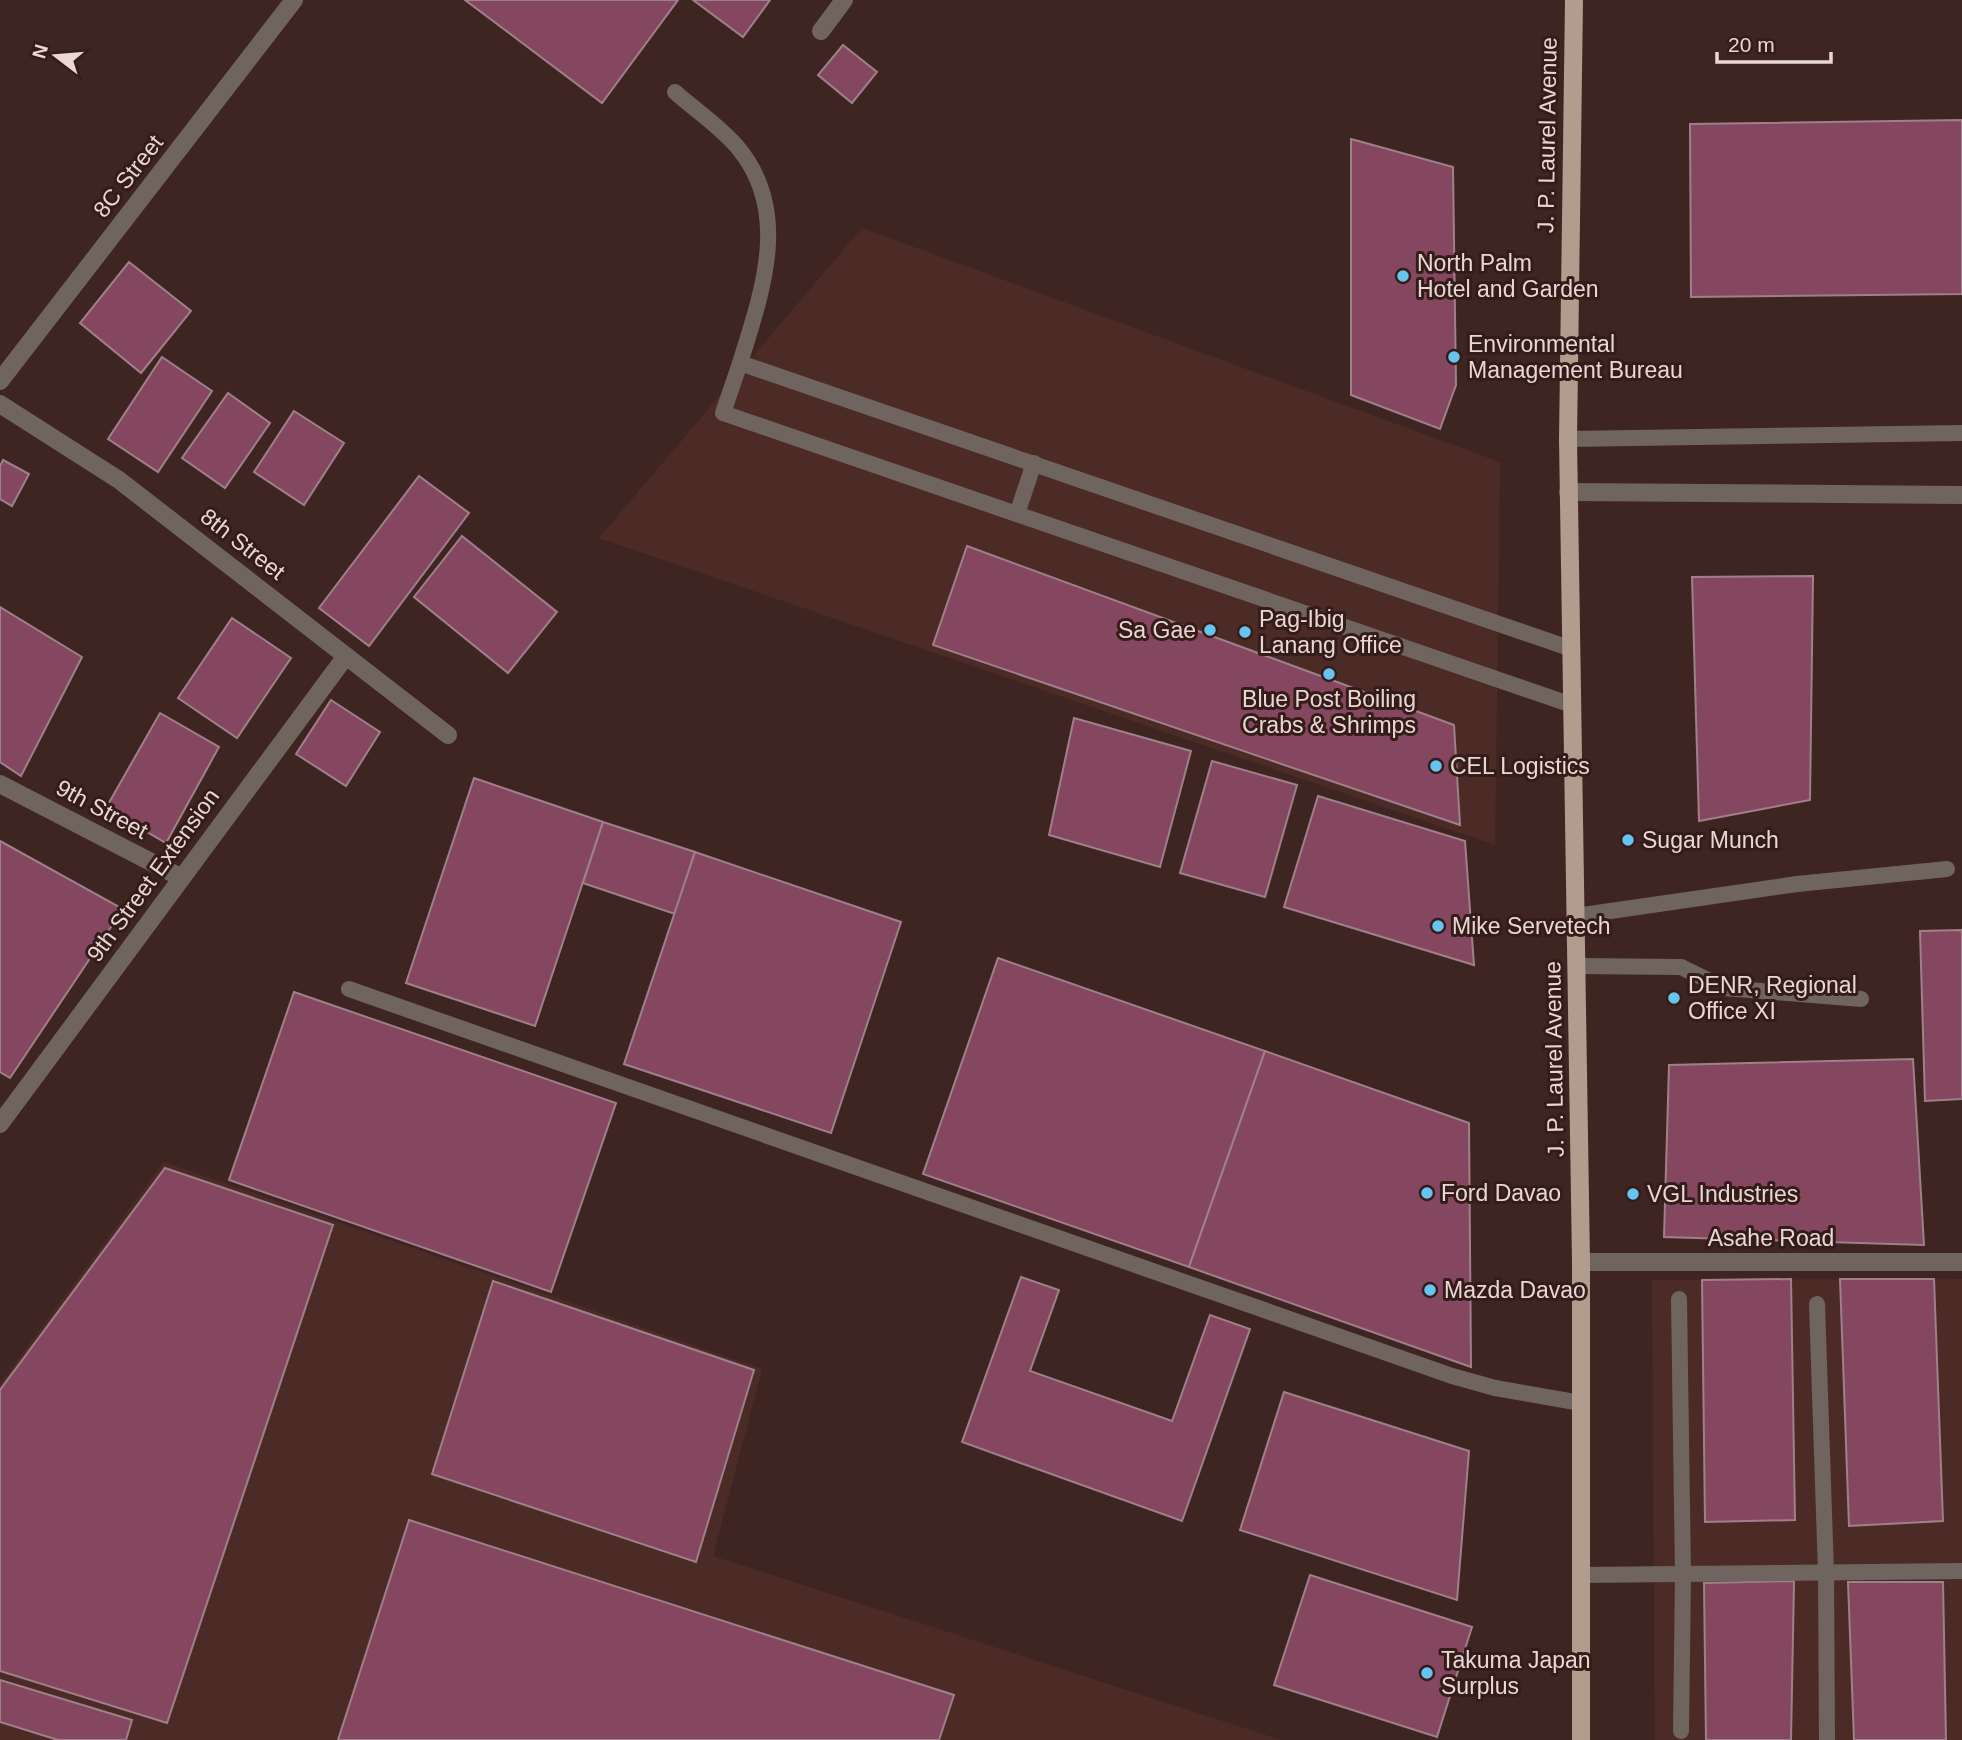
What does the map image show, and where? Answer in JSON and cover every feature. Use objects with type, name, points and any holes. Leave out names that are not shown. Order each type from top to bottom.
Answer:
[{"type":"main road","name":"J. P. Laurel Avenue","points":[[1574,0],[1568,492],[1581,1262],[1581,1740]]},
{"type":"street","name":"8C Street","points":[[0,381],[294,0]]},
{"type":"street","points":[[821,31],[844,0]]},
{"type":"street","name":"8th Street","points":[[0,404],[119,480],[448,735]]},
{"type":"street","points":[[1568,492],[1962,495]]},
{"type":"street","name":"9th Street Extension","points":[[3,1116],[346,656]]},
{"type":"street","name":"9th Street","points":[[0,784],[182,878]]},
{"type":"street","name":"Asahe Road","points":[[1581,1262],[1962,1262]]},
{"type":"lane","points":[[675,92],[738,148],[761,183],[771,236],[763,289],[723,413],[1572,705]]},
{"type":"lane","points":[[740,363],[1572,649]]},
{"type":"lane","points":[[1568,439],[1962,433]]},
{"type":"lane","points":[[1017,514],[1034,464]]},
{"type":"lane","points":[[1576,916],[1797,884],[1947,869]]},
{"type":"lane","points":[[1576,966],[1681,967],[1724,988],[1861,999]]},
{"type":"lane","points":[[349,989],[1452,1376],[1495,1388],[1581,1402]]},
{"type":"lane","points":[[1679,1299],[1683,1575],[1681,1731]]},
{"type":"lane","points":[[1817,1304],[1826,1573],[1827,1740]]},
{"type":"lane","points":[[1581,1574],[1962,1571]]},
{"type":"shaded area","points":[[862,228],[1500,462],[1495,845],[599,538]]},
{"type":"shaded area","points":[[164,1162],[762,1369],[713,1556],[1281,1740],[0,1740],[0,1384]]},
{"type":"shaded area","points":[[1962,1279],[1962,1740],[1655,1740],[1652,1280]]},
{"type":"building","points":[[465,0],[678,0],[602,103]]},
{"type":"building","points":[[693,0],[770,0],[743,37]]},
{"type":"building","points":[[843,45],[877,72],[852,103],[818,75]]},
{"type":"building","points":[[1962,120],[1962,294],[1691,297],[1690,124]]},
{"type":"building","name":"North Palm Hotel and Garden","points":[[1351,139],[1453,167],[1456,385],[1440,429],[1351,395]]},
{"type":"building","points":[[129,262],[191,311],[141,373],[80,323]]},
{"type":"building","points":[[162,357],[212,391],[158,472],[108,439]]},
{"type":"building","points":[[228,393],[270,423],[225,488],[182,458]]},
{"type":"building","points":[[294,411],[344,443],[304,505],[254,472]]},
{"type":"building","points":[[3,460],[29,474],[12,506],[0,499],[0,466]]},
{"type":"building","points":[[419,476],[469,513],[369,646],[319,608]]},
{"type":"building","points":[[462,536],[557,612],[508,673],[414,597]]},
{"type":"building","points":[[967,546],[1454,725],[1460,825],[933,645]]},
{"type":"building","points":[[1813,576],[1810,800],[1699,821],[1692,577]]},
{"type":"building","points":[[0,607],[82,657],[21,776],[0,762]]},
{"type":"building","points":[[232,618],[291,658],[237,738],[178,698]]},
{"type":"building","points":[[331,700],[380,732],[346,786],[296,754]]},
{"type":"building","points":[[160,713],[219,747],[166,843],[106,808]]},
{"type":"building","points":[[1074,718],[1191,751],[1160,867],[1049,835]]},
{"type":"building","points":[[1212,761],[1297,785],[1265,897],[1180,873]]},
{"type":"building","points":[[474,778],[603,822],[535,1026],[406,983]]},
{"type":"building","points":[[1318,796],[1465,841],[1474,965],[1284,907]]},
{"type":"building","points":[[603,822],[695,852],[675,914],[583,883]]},
{"type":"building","points":[[0,841],[123,909],[10,1078],[0,1072]]},
{"type":"building","points":[[695,852],[901,922],[831,1133],[624,1064]]},
{"type":"building","points":[[1962,930],[1962,1099],[1925,1101],[1920,931]]},
{"type":"building","points":[[998,958],[1265,1051],[1189,1267],[923,1174]]},
{"type":"building","points":[[294,992],[616,1103],[551,1292],[229,1180]]},
{"type":"building","points":[[1265,1051],[1469,1123],[1471,1367],[1189,1267]]},
{"type":"building","points":[[1913,1059],[1924,1245],[1664,1237],[1669,1065]]},
{"type":"building","points":[[165,1168],[333,1225],[167,1723],[0,1671],[0,1390]]},
{"type":"building","points":[[1021,1277],[1059,1290],[1030,1371],[1172,1421],[1210,1315],[1250,1329],[1182,1521],[962,1442]]},
{"type":"building","points":[[1791,1279],[1795,1520],[1705,1522],[1702,1280]]},
{"type":"building","points":[[1840,1279],[1934,1279],[1943,1521],[1849,1526]]},
{"type":"building","points":[[493,1281],[754,1370],[696,1562],[432,1474]]},
{"type":"building","points":[[1284,1392],[1469,1451],[1457,1600],[1240,1530]]},
{"type":"building","points":[[409,1520],[954,1695],[939,1740],[338,1740]]},
{"type":"building","points":[[1310,1575],[1472,1627],[1437,1737],[1274,1685]]},
{"type":"building","points":[[1794,1581],[1791,1740],[1706,1740],[1704,1583]]},
{"type":"building","points":[[1848,1582],[1943,1582],[1946,1740],[1854,1740]]},
{"type":"building","points":[[0,1680],[132,1720],[126,1740],[58,1740],[0,1722]]},
{"type":"place","name":"North Palm Hotel and Garden","points":[[1403,276]]},
{"type":"place","name":"Environmental Management Bureau","points":[[1454,357]]},
{"type":"place","name":"Sa Gae","points":[[1210,630]]},
{"type":"place","name":"Pag-Ibig Lanang Office","points":[[1245,632]]},
{"type":"place","name":"Blue Post Boiling Crabs & Shrimps","points":[[1329,674]]},
{"type":"place","name":"CEL Logistics","points":[[1436,766]]},
{"type":"place","name":"Sugar Munch","points":[[1628,840]]},
{"type":"place","name":"Mike Servetech","points":[[1438,926]]},
{"type":"place","name":"DENR, Regional Office XI","points":[[1674,998]]},
{"type":"place","name":"Ford Davao","points":[[1427,1193]]},
{"type":"place","name":"VGL Industries","points":[[1633,1194]]},
{"type":"place","name":"Mazda Davao","points":[[1430,1290]]},
{"type":"place","name":"Takuma Japan Surplus","points":[[1427,1673]]}]
